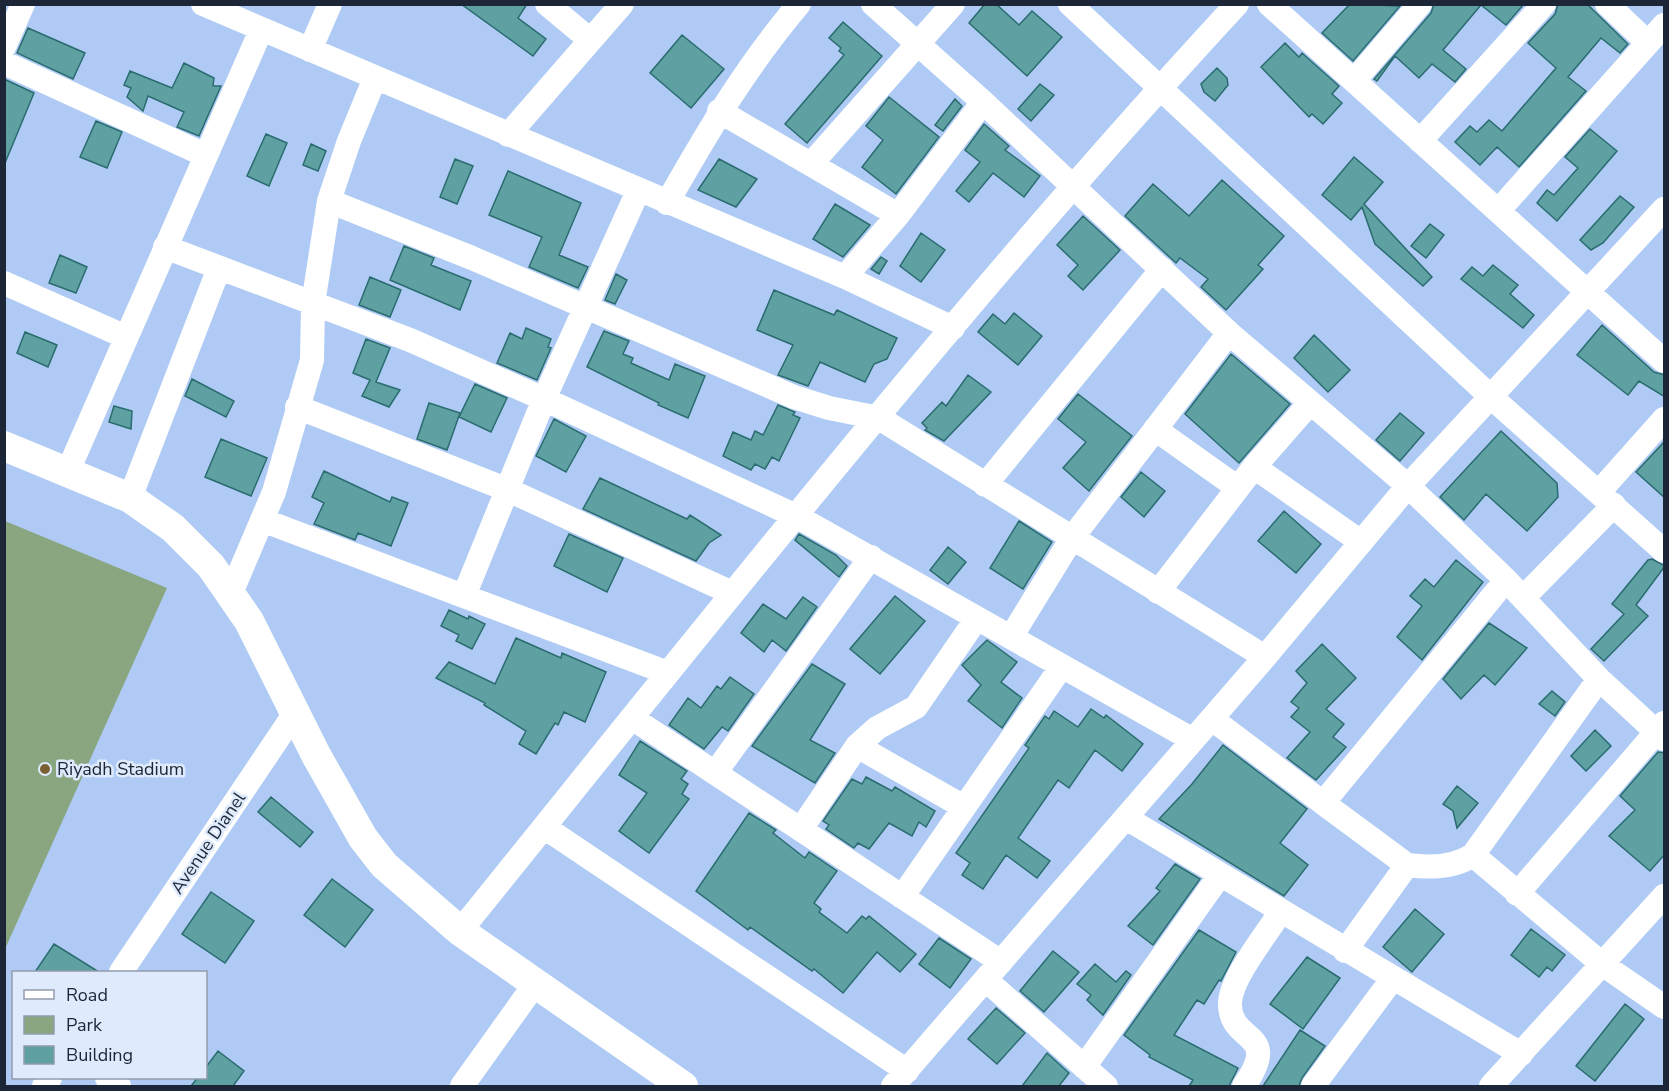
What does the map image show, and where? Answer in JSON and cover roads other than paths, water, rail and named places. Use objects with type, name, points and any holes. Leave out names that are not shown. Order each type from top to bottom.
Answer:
[{"type":"street","points":[[4,47],[23,4]]},
{"type":"street","points":[[203,4],[638,191],[845,277],[953,328]]},
{"type":"street","points":[[310,50],[330,4]]},
{"type":"street","points":[[547,4],[589,39]]},
{"type":"street","points":[[508,135],[589,39],[622,4]]},
{"type":"street","points":[[667,203],[719,111],[772,36],[799,4]]},
{"type":"street","points":[[873,4],[983,102],[1229,333],[1408,486],[1506,580],[1599,679],[1662,731],[1517,894]]},
{"type":"street","points":[[812,163],[952,4]]},
{"type":"street","points":[[1070,4],[1491,397],[1665,551]]},
{"type":"street","points":[[460,931],[732,593],[953,328],[1161,87],[1238,4]]},
{"type":"street","points":[[1269,4],[1665,361]]},
{"type":"street","points":[[1354,81],[1420,4]]},
{"type":"street","points":[[1420,141],[1544,4]]},
{"type":"street","points":[[1607,4],[1648,43]]},
{"type":"street","points":[[1498,211],[1665,25]]},
{"type":"street","points":[[68,471],[261,30]]},
{"type":"street","points":[[4,63],[205,155]]},
{"type":"street","points":[[231,593],[274,492],[312,360],[313,304],[329,201],[349,141],[375,78]]},
{"type":"street","points":[[845,277],[898,215],[983,102]]},
{"type":"street","points":[[719,111],[898,215]]},
{"type":"street","points":[[464,596],[544,399],[638,191]]},
{"type":"street","points":[[329,201],[586,306],[794,397],[829,408],[879,418],[1265,657]]},
{"type":"street","points":[[544,827],[900,1078],[1212,719],[1408,486],[1665,209]]},
{"type":"street","points":[[165,247],[410,340],[544,399],[796,516],[1193,740]]},
{"type":"street","points":[[130,498],[219,268]]},
{"type":"street","points":[[985,485],[1162,269]]},
{"type":"street","points":[[4,283],[126,337]]},
{"type":"street","points":[[1011,637],[1072,538],[1229,333]]},
{"type":"street","points":[[1158,592],[1254,467],[1310,403]]},
{"type":"street","points":[[297,407],[506,489],[732,593]]},
{"type":"street","points":[[1523,598],[1606,498],[1665,419]]},
{"type":"street","points":[[1155,429],[1238,488]]},
{"type":"street","points":[[4,446],[130,498],[173,528],[211,566],[249,621],[295,713],[363,838],[384,865],[460,931],[683,1086]]},
{"type":"street","points":[[1254,467],[1361,542]]},
{"type":"street","points":[[262,520],[668,673]]},
{"type":"street","points":[[715,773],[871,557]]},
{"type":"street","points":[[1323,803],[1506,580]]},
{"type":"street","points":[[801,829],[856,746],[877,728],[916,707],[977,618]]},
{"type":"street","points":[[902,897],[1062,666]]},
{"type":"street","points":[[1212,719],[1407,865],[1425,868],[1464,861],[1473,855],[1599,679]]},
{"type":"street","name":"Avenue Dianel","points":[[122,971],[295,713]]},
{"type":"street","points":[[632,718],[902,897],[993,971],[1084,1067],[1106,1086]]},
{"type":"street","points":[[856,746],[964,807]]},
{"type":"street","points":[[1126,818],[1345,951],[1521,1054]]},
{"type":"street","points":[[1473,855],[1602,964],[1665,1007]]},
{"type":"street","points":[[1345,951],[1407,865]]},
{"type":"street","points":[[1084,1067],[1220,875]]},
{"type":"street","points":[[1491,1086],[1665,896]]},
{"type":"street","points":[[1244,1086],[1260,1061],[1258,1048],[1233,1017],[1230,1004],[1234,985],[1281,911]]},
{"type":"street","points":[[1313,1086],[1393,978]]},
{"type":"street","points":[[462,1086],[535,984]]},
{"type":"place","name":"Riyadh Stadium","points":[[45,769]]}]
